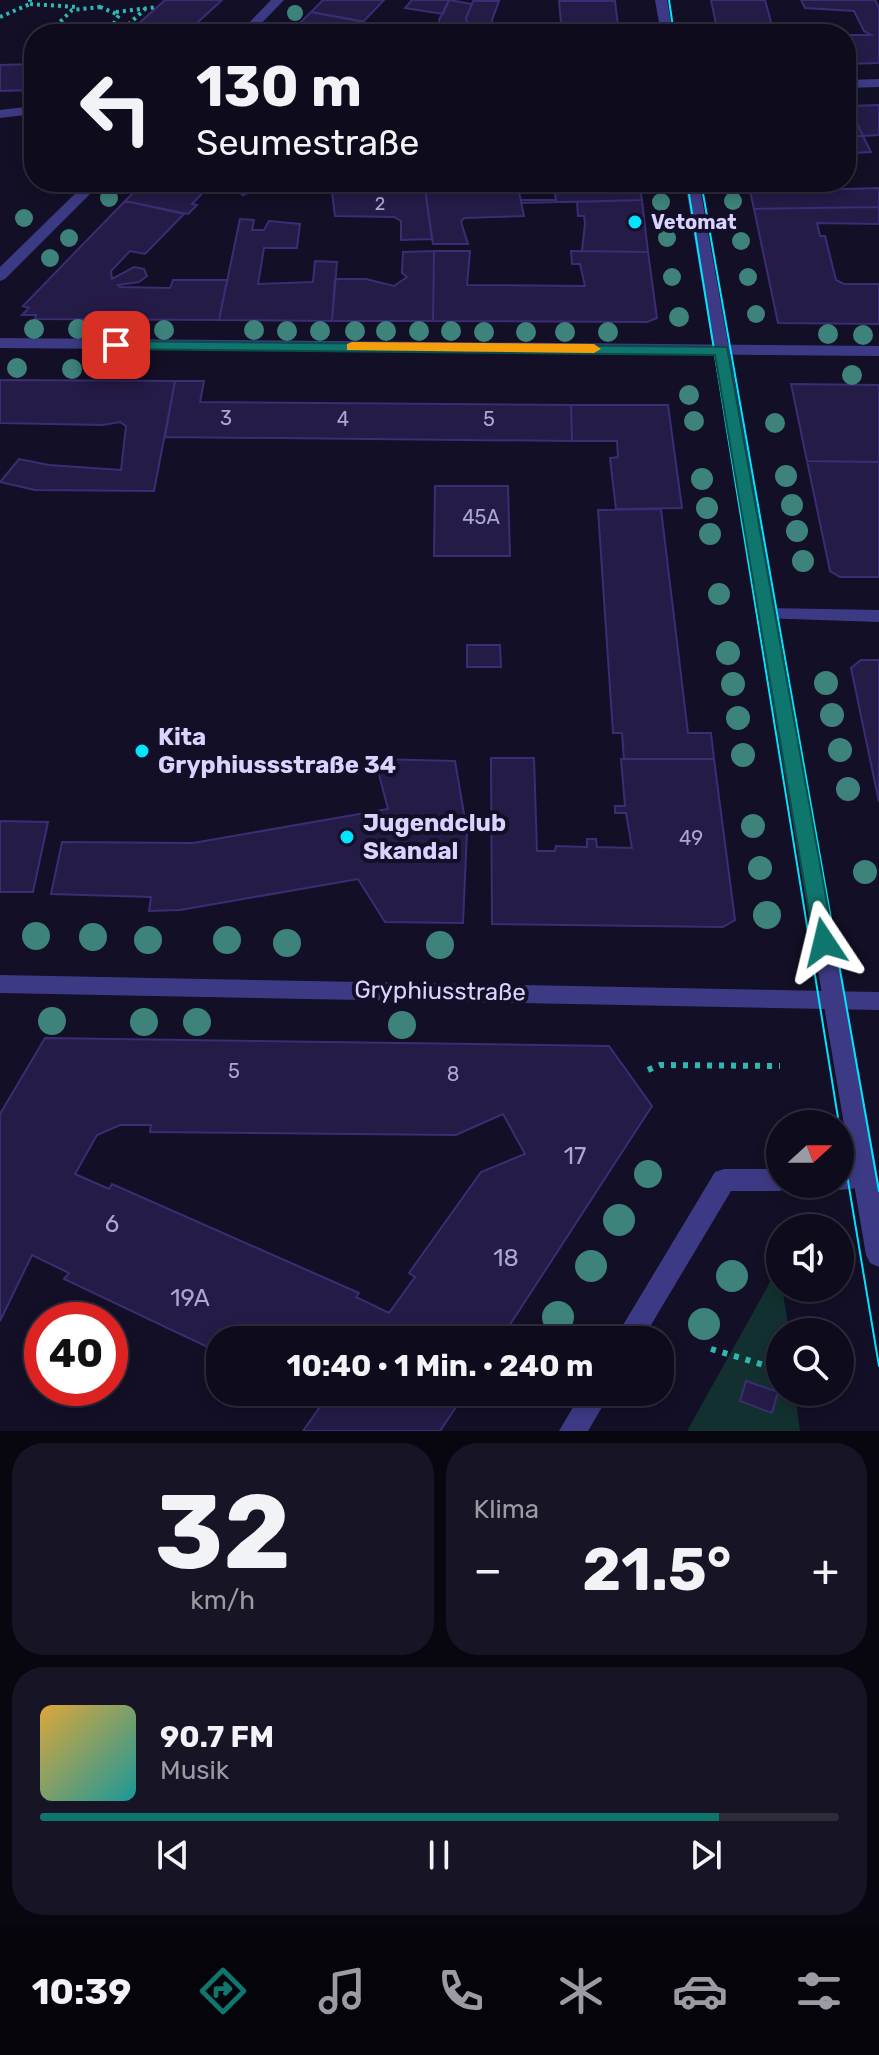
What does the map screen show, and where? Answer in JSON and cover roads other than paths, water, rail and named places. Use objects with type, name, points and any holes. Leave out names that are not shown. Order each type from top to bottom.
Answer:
[{"type":"street","points":[[254,24],[278,0]]},
{"type":"street","points":[[661,0],[665,24]]},
{"type":"street","points":[[856,84],[879,83]]},
{"type":"street","points":[[0,114],[24,111]]},
{"type":"street","points":[[0,120],[24,121]]},
{"type":"street","points":[[0,276],[85,192]]},
{"type":"street","points":[[694,192],[833,1000],[845,1110]]},
{"type":"street","points":[[0,343],[879,351]]},
{"type":"street","points":[[768,614],[879,616]]},
{"type":"street","name":"Gryphiusstraße","points":[[0,984],[879,1001]]},
{"type":"street","points":[[635,1326],[724,1180],[766,1180]]},
{"type":"street","points":[[854,1181],[879,1255]]},
{"type":"street","points":[[573,1431],[588,1406]]},
{"type":"tram line","points":[[669,0],[673,24]]},
{"type":"tram line","points":[[689,192],[837,1110]]},
{"type":"tram line","points":[[703,192],[879,1191]]},
{"type":"tram line","points":[[851,1198],[879,1366]]},
{"type":"place","name":"Vetomat","points":[[635,222]]},
{"type":"place","name":"Kita Gryphiussstraße 34","points":[[142,751]]},
{"type":"place","name":"Jugendclub Skandal","points":[[347,837]]}]
